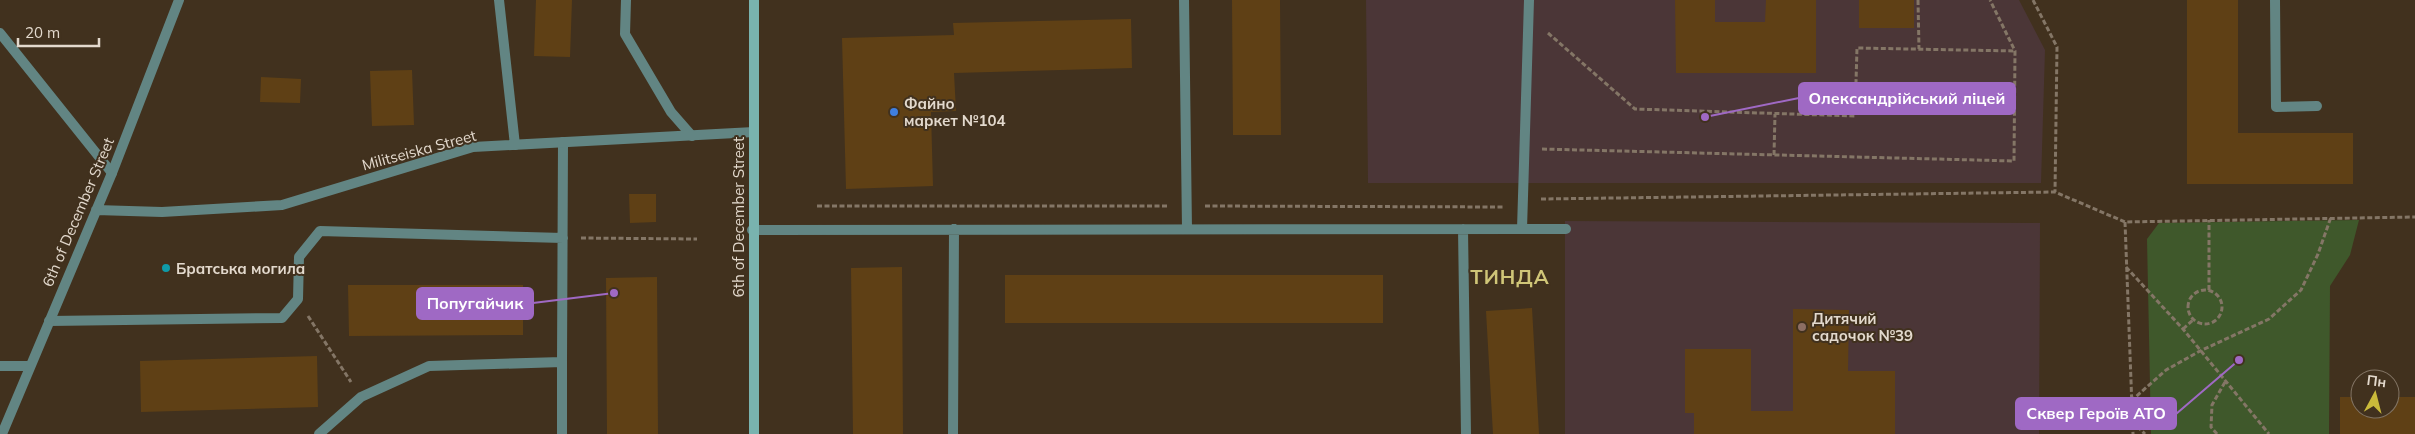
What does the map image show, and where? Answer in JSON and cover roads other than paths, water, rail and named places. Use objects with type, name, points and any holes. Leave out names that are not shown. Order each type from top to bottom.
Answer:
[{"type":"street","name":"6th of December Street","points":[[2,434],[112,173],[178,0]]},
{"type":"street","points":[[499,0],[515,145]]},
{"type":"street","points":[[626,0],[625,34],[671,112],[692,136]]},
{"type":"street","name":"6th of December Street","points":[[754,0],[752,230],[754,434]]},
{"type":"street","points":[[1184,0],[1187,229]]},
{"type":"street","points":[[1522,229],[1529,0]]},
{"type":"street","points":[[2275,0],[2276,108],[2317,106]]},
{"type":"street","points":[[0,33],[112,173]]},
{"type":"street","name":"Militseiska Street","points":[[96,210],[162,212],[282,205],[473,147],[754,132]]},
{"type":"street","points":[[562,434],[564,142]]},
{"type":"street","points":[[953,434],[954,229]]},
{"type":"street","points":[[1462,229],[1466,434]]},
{"type":"street","points":[[752,230],[1566,229]]},
{"type":"street","points":[[49,321],[282,318],[298,299],[299,258],[320,231],[563,238]]},
{"type":"street","points":[[319,434],[361,397],[429,366],[562,362]]},
{"type":"street","points":[[0,366],[30,366]]},
{"type":"place","name":"Файно маркет №104","points":[[894,112]]},
{"type":"place","name":"Олександрійський ліцей","points":[[1705,117]]},
{"type":"place","name":"Братська могила","points":[[166,268]]},
{"type":"place","name":"Попугайчик","points":[[614,293]]},
{"type":"place","name":"Дитячий садочок №39","points":[[1802,327]]},
{"type":"place","name":"Сквер Героїв АТО","points":[[2239,360]]},
{"type":"district","name":"ТИНДА","points":[[1510,276]]}]
